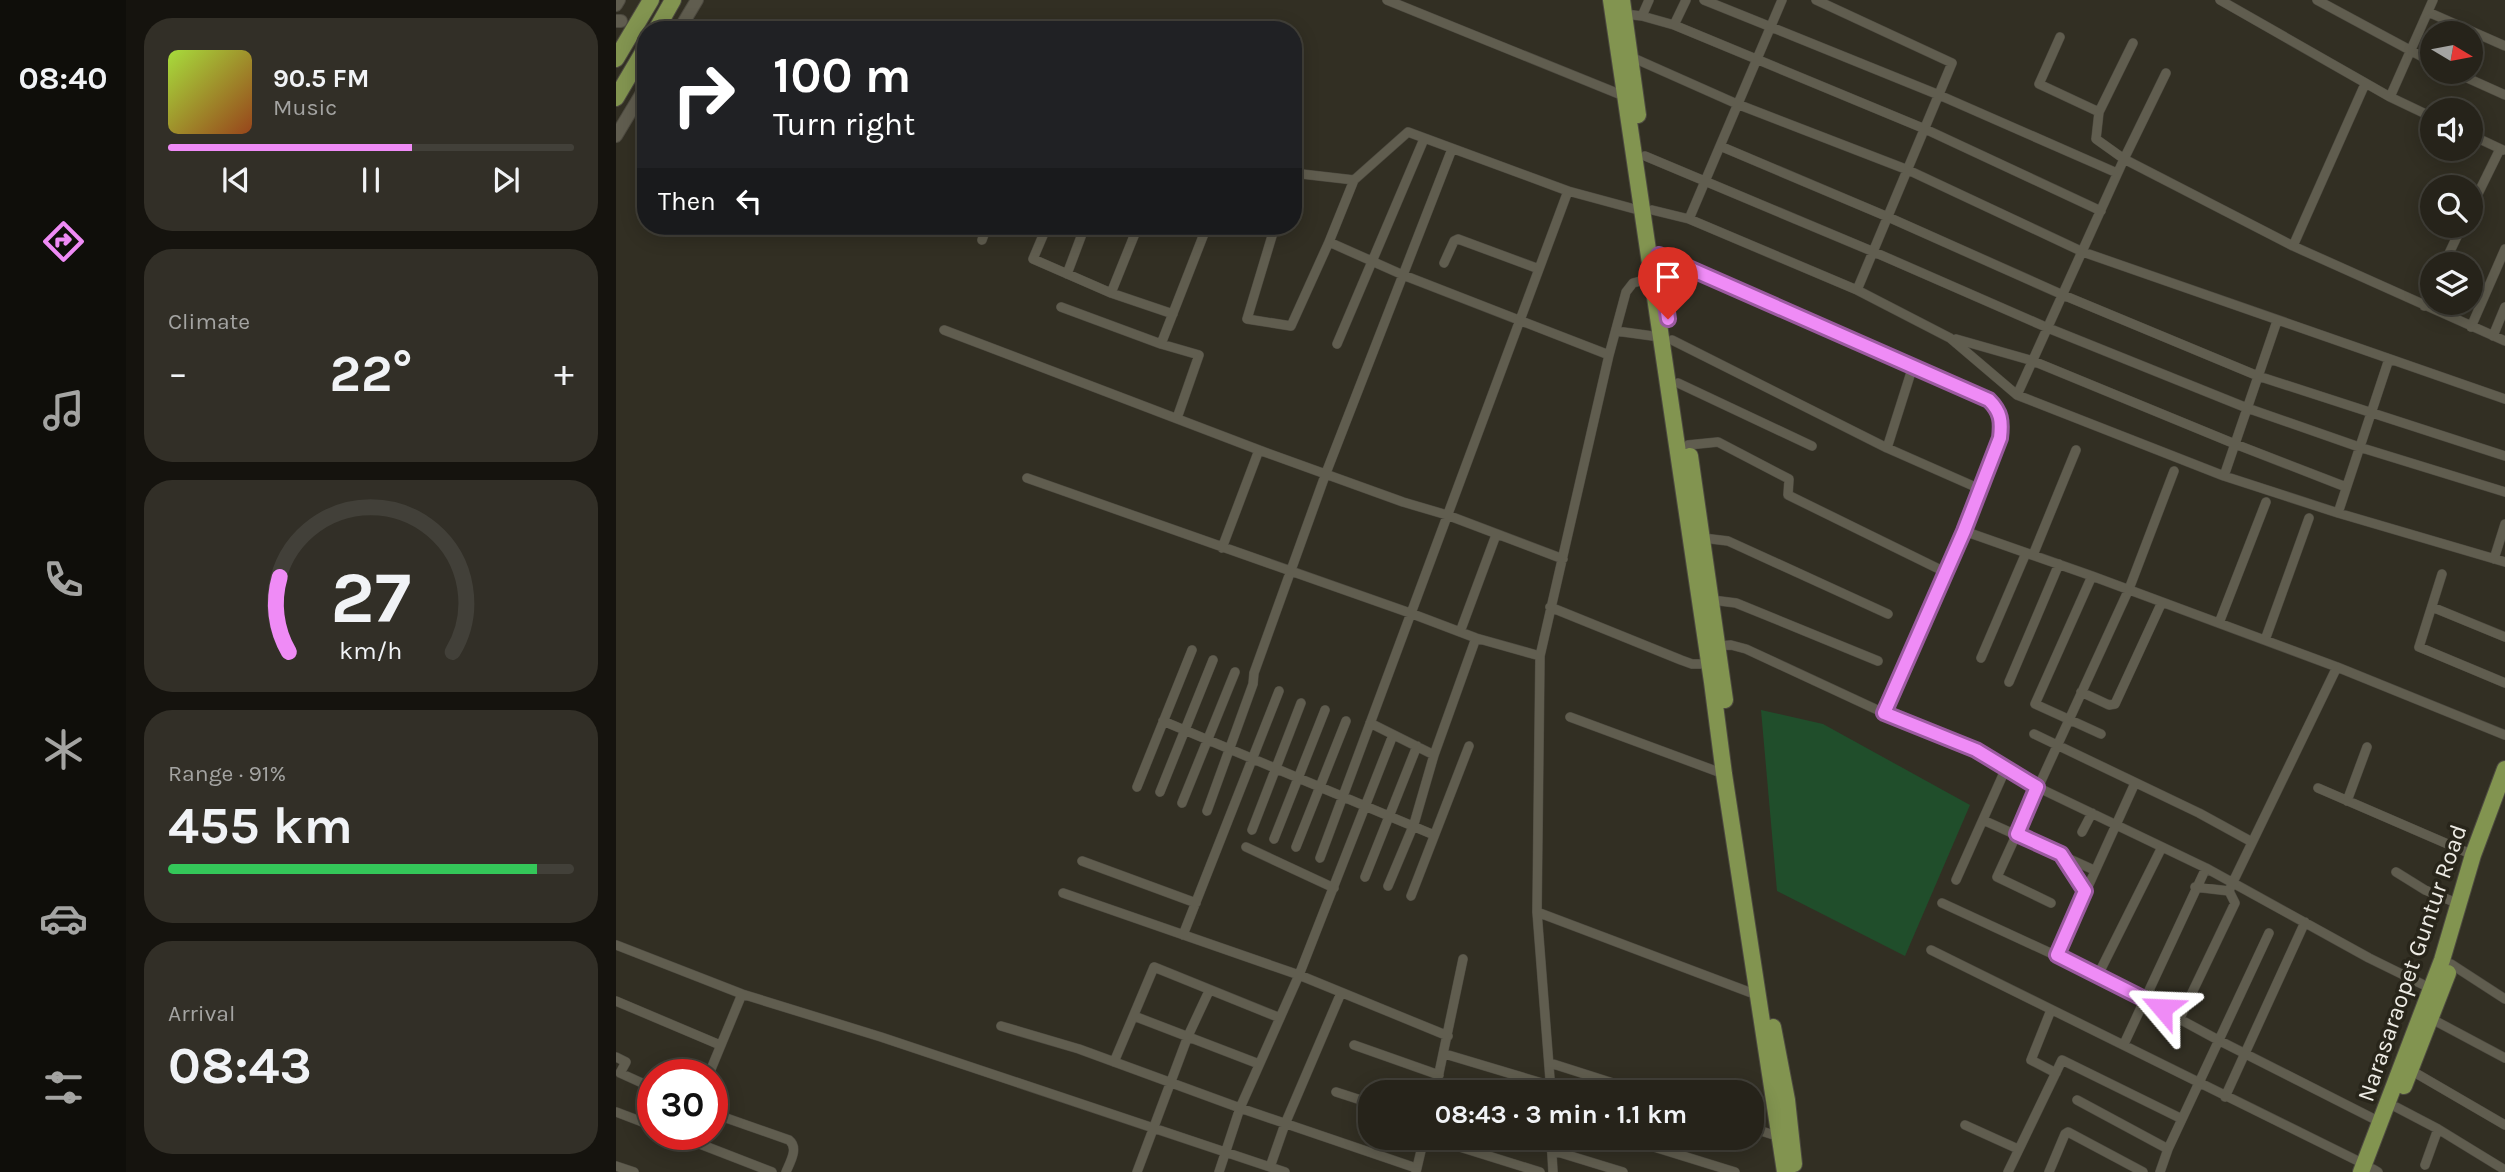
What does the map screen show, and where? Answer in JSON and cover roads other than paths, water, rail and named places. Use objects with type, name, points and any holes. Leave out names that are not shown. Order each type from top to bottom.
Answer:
[{"type":"highway","points":[[639,21],[651,0]]},
{"type":"highway","points":[[661,21],[673,0]]},
{"type":"highway","points":[[1611,0],[1624,96],[1659,255],[1666,339],[1724,774],[1785,1172]]},
{"type":"highway","points":[[1623,7],[1645,156],[1652,278],[1678,383],[1703,538],[1734,776],[1767,997],[1787,1100],[1795,1172]]},
{"type":"highway","points":[[616,59],[637,24]]},
{"type":"highway","points":[[616,98],[637,62]]},
{"type":"highway","name":"Narasaraopet Guntur Road","points":[[2370,1170],[2396,1107],[2405,1067],[2430,988],[2442,960],[2473,855],[2505,768]]},
{"type":"highway","name":"Narasaraopet Guntur Road","points":[[2370,1170],[2380,1122],[2431,1017],[2505,797]]},
{"type":"street","points":[[616,5],[619,0]]},
{"type":"street","points":[[684,21],[697,0]]},
{"type":"street","points":[[1387,0],[1624,96]]},
{"type":"street","points":[[1642,16],[1648,0]]},
{"type":"street","points":[[1674,26],[1686,0]]},
{"type":"street","points":[[1703,0],[1939,94],[2117,173]]},
{"type":"street","points":[[1689,219],[1782,0]]},
{"type":"street","points":[[1815,0],[1952,63],[1857,290]]},
{"type":"street","points":[[2220,0],[2365,84],[2420,111]]},
{"type":"street","points":[[2318,0],[2420,56]]},
{"type":"street","points":[[2390,97],[2433,0]]},
{"type":"street","points":[[1623,7],[1924,129],[2101,211]]},
{"type":"street","points":[[2428,12],[2505,46]]},
{"type":"street","points":[[2060,37],[2039,84],[2099,112]]},
{"type":"street","points":[[2133,43],[2099,112],[2096,139],[2124,159],[2293,246],[2420,304]]},
{"type":"street","points":[[1629,56],[1737,104],[1908,170],[2083,252],[2505,399]]},
{"type":"street","points":[[2017,395],[2117,173],[2166,73]]},
{"type":"street","points":[[2293,246],[2365,84]]},
{"type":"street","points":[[2481,84],[2505,95]]},
{"type":"street","points":[[616,136],[637,101]]},
{"type":"street","points":[[1272,235],[1247,318],[1291,326],[1354,180],[1408,132],[1568,191],[1689,219],[1857,290],[1950,338],[2033,361],[2346,487]]},
{"type":"street","points":[[1337,344],[1424,139]]},
{"type":"street","points":[[2483,141],[2502,150],[2483,186]]},
{"type":"street","points":[[1720,146],[2063,295],[2258,376],[2505,456]]},
{"type":"street","points":[[1207,811],[1254,684],[1254,673],[1326,473],[1452,149]]},
{"type":"street","points":[[1645,156],[2048,328],[2247,408],[2360,447],[2505,492]]},
{"type":"street","points":[[1302,174],[1354,180]]},
{"type":"street","points":[[1320,858],[1568,191]]},
{"type":"street","points":[[982,240],[984,235]]},
{"type":"street","points":[[1043,235],[1033,259],[1111,293],[1174,314]]},
{"type":"street","points":[[1067,274],[1082,235]]},
{"type":"street","points":[[1111,293],[1134,235]]},
{"type":"street","points":[[1161,344],[1204,235]]},
{"type":"street","points":[[1444,263],[1454,241],[1458,239],[1539,269]]},
{"type":"street","points":[[1329,242],[1403,275],[1609,355]]},
{"type":"street","points":[[2471,327],[2505,249]]},
{"type":"street","points":[[1659,255],[1989,400],[1999,410],[2002,422],[2000,438],[1964,531],[1884,713]]},
{"type":"street","points":[[1551,1080],[1537,912],[1540,656],[1609,355],[1629,287],[1633,283],[1652,278]]},
{"type":"street","points":[[1061,307],[1199,355],[1177,418]]},
{"type":"street","points":[[2493,336],[2505,307]]},
{"type":"street","points":[[2444,315],[2505,341]]},
{"type":"street","points":[[2224,476],[2277,321]]},
{"type":"street","points":[[944,330],[1259,450],[1563,558]]},
{"type":"street","points":[[1616,331],[1666,339],[1886,447],[1980,489]]},
{"type":"street","points":[[1950,338],[2017,395],[2224,476],[2505,562]]},
{"type":"street","points":[[2338,513],[2389,359]]},
{"type":"street","points":[[1886,447],[1913,366]]},
{"type":"street","points":[[1678,383],[1812,446]]},
{"type":"street","points":[[1688,445],[1718,442],[1788,479],[1788,495],[1945,572]]},
{"type":"street","points":[[1223,548],[1259,450]]},
{"type":"street","points":[[1981,658],[2076,450]]},
{"type":"street","points":[[2051,903],[1997,877],[2129,589],[2174,471]]},
{"type":"street","points":[[1027,478],[1476,638],[1540,656]]},
{"type":"street","points":[[2219,623],[2266,502]]},
{"type":"street","points":[[2265,640],[2309,519]]},
{"type":"street","points":[[2494,559],[2505,524]]},
{"type":"street","points":[[1964,531],[2337,667],[2505,735]]},
{"type":"street","points":[[1460,632],[1496,535]]},
{"type":"street","points":[[1703,538],[1728,541],[1888,614]]},
{"type":"street","points":[[2009,682],[2059,564]]},
{"type":"street","points":[[2442,574],[2419,647],[2505,683]]},
{"type":"street","points":[[2092,576],[2035,704],[2101,734]]},
{"type":"street","points":[[1712,600],[1736,603],[1878,661]]},
{"type":"street","points":[[2081,692],[2109,705],[2115,704],[2162,602]]},
{"type":"street","points":[[1550,607],[1692,664],[1709,664]]},
{"type":"street","points":[[2432,607],[2505,637]]},
{"type":"street","points":[[1388,886],[1414,824],[1434,755],[1476,638]]},
{"type":"street","points":[[1718,646],[1731,645],[1746,649],[1884,713],[1976,750],[2037,787],[2206,868],[2230,888],[2305,922],[2430,988]]},
{"type":"street","points":[[1137,787],[1192,650]]},
{"type":"street","points":[[1160,792],[1213,660]]},
{"type":"street","points":[[2180,1018],[2235,903],[2230,888],[2337,667]]},
{"type":"street","points":[[1182,803],[1235,672]]},
{"type":"street","points":[[1183,935],[1279,691]]},
{"type":"street","points":[[1252,830],[1301,703]]},
{"type":"street","points":[[1274,839],[1325,710]]},
{"type":"street","points":[[1570,717],[1724,774]]},
{"type":"street","points":[[1296,847],[1346,721]]},
{"type":"street","points":[[1163,722],[1414,824],[1434,835]]},
{"type":"street","points":[[1370,723],[1434,755]]},
{"type":"street","points":[[2034,734],[2252,842]]},
{"type":"street","points":[[1219,1172],[1240,1108],[1299,975],[1393,735]]},
{"type":"street","points":[[1365,877],[1416,746]]},
{"type":"street","points":[[1410,896],[1469,746]]},
{"type":"street","points":[[2347,801],[2367,747]]},
{"type":"street","points":[[1956,880],[2006,768]]},
{"type":"street","points":[[2057,955],[2135,783]]},
{"type":"street","points":[[2318,788],[2473,855]]},
{"type":"street","points":[[2082,832],[2092,813]]},
{"type":"street","points":[[1983,820],[2094,870]]},
{"type":"street","points":[[1246,847],[1334,888]]},
{"type":"street","points":[[2098,975],[2162,847]]},
{"type":"street","points":[[2061,854],[2085,891]]},
{"type":"street","points":[[1082,861],[1196,903]]},
{"type":"street","points":[[2124,1044],[2206,868]]},
{"type":"street","points":[[2396,872],[2434,895],[2459,904]]},
{"type":"street","points":[[2196,887],[2230,888]]},
{"type":"street","points":[[1063,893],[1299,975],[1448,1036]]},
{"type":"street","points":[[1942,903],[2098,975],[2220,1041],[2380,1122]]},
{"type":"street","points":[[1537,912],[1757,995]]},
{"type":"street","points":[[2225,1097],[2305,922]]},
{"type":"street","points":[[2160,1172],[2168,1149],[2269,933]]},
{"type":"street","points":[[616,945],[742,994],[881,1037],[1285,1172]]},
{"type":"street","points":[[1931,950],[2124,1044],[2370,1170]]},
{"type":"street","points":[[1438,1080],[1463,959]]},
{"type":"street","points":[[2451,964],[2502,997],[2505,986]]},
{"type":"street","points":[[1114,1062],[1154,967],[1280,1018]]},
{"type":"street","points":[[1138,1172],[1188,1036],[1209,990]]},
{"type":"street","points":[[1270,1167],[1285,1124],[1341,993]]},
{"type":"street","points":[[715,1059],[742,994]]},
{"type":"street","points":[[616,1000],[720,1045]]},
{"type":"street","points":[[2051,1010],[2031,1060],[2056,1073]]},
{"type":"street","points":[[1134,1016],[1259,1064]]},
{"type":"street","points":[[2431,1017],[2505,1058]]},
{"type":"street","points":[[1001,1026],[1114,1062],[1416,1170],[1421,1150]]},
{"type":"street","points":[[1354,1045],[1439,1075]]},
{"type":"street","points":[[1445,1054],[1524,1080]]},
{"type":"street","points":[[616,1057],[626,1062],[620,1073],[637,1081]]},
{"type":"street","points":[[2008,1172],[2062,1060],[2182,1119]]},
{"type":"street","points":[[1550,1063],[1603,1080]]},
{"type":"street","points":[[2405,1067],[2505,1125]]},
{"type":"street","points":[[1336,1092],[1358,1099]]},
{"type":"street","points":[[2077,1100],[2168,1149]]},
{"type":"street","points":[[2396,1107],[2505,1170]]},
{"type":"street","points":[[616,1112],[637,1120]]},
{"type":"street","points":[[728,1119],[789,1140],[794,1149],[786,1172]]},
{"type":"street","points":[[1965,1125],[2018,1149]]},
{"type":"street","points":[[2425,1165],[2438,1129]]},
{"type":"street","points":[[1764,1132],[1780,1137]]},
{"type":"street","points":[[2049,1172],[2068,1132],[2143,1172]]},
{"type":"street","points":[[715,1150],[772,1172]]},
{"type":"street","points":[[1469,1150],[1540,1172]]},
{"type":"street","points":[[1553,1172],[1551,1150],[1623,1172]]},
{"type":"street","points":[[1664,1150],[1735,1172]]},
{"type":"street","points":[[616,1166],[634,1172]]}]
